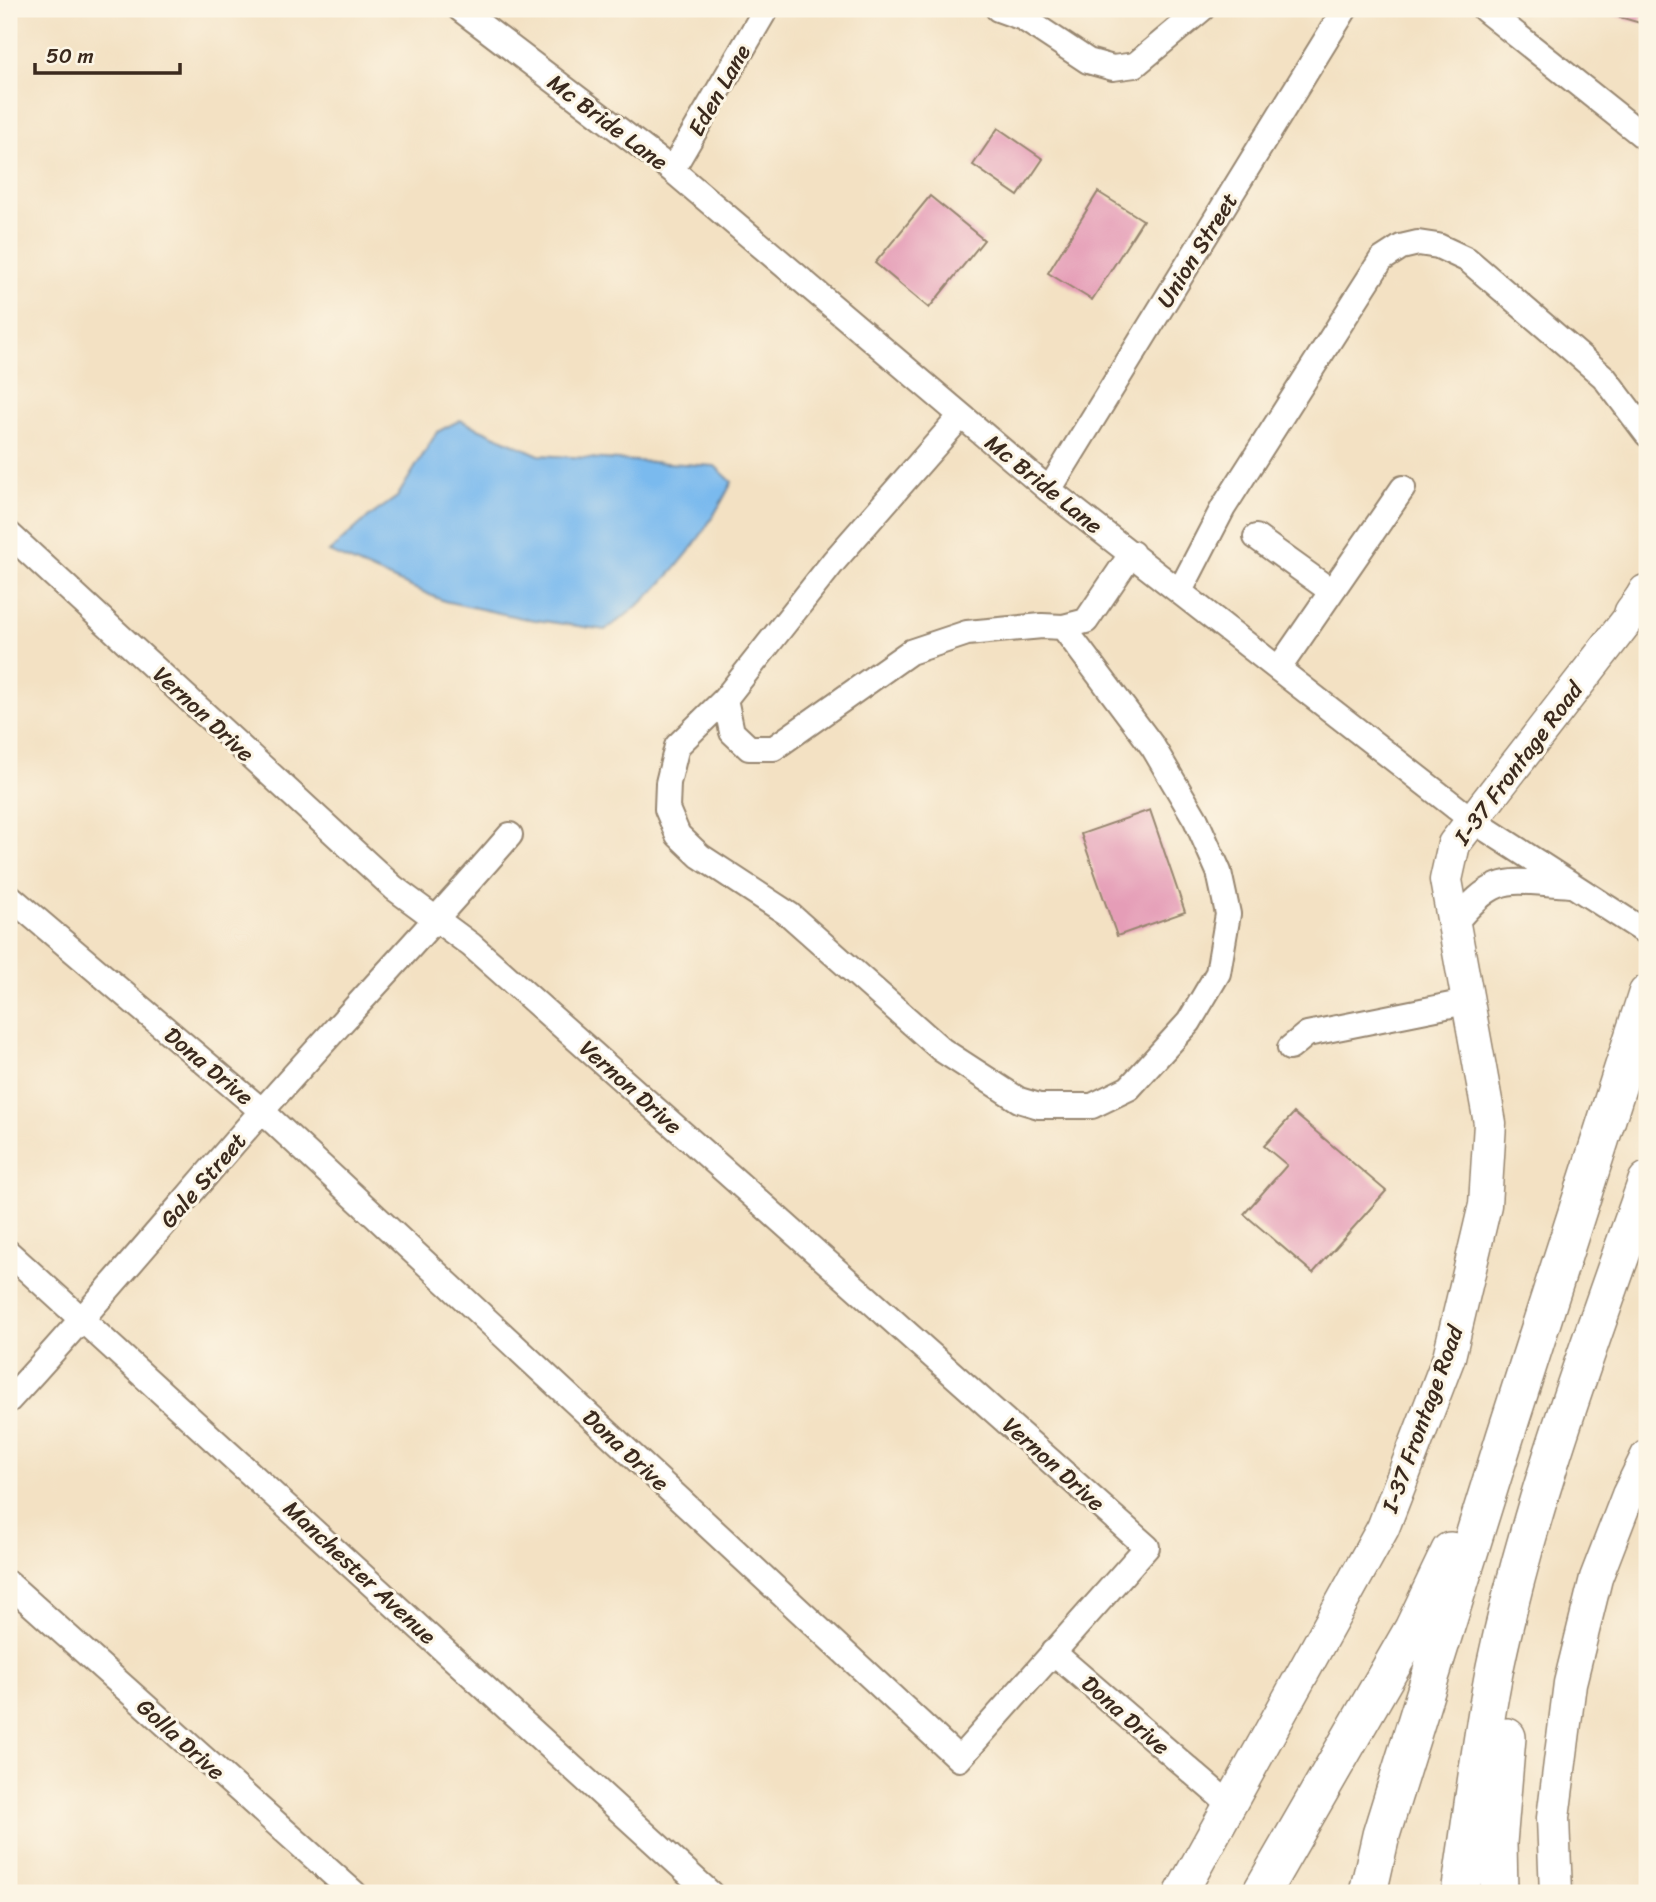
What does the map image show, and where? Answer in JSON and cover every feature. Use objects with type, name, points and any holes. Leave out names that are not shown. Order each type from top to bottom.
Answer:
[{"type":"highway","points":[[1368,1893],[1381,1835],[1647,994]]},
{"type":"highway","points":[[1460,1893],[1495,1668],[1523,1556],[1552,1456],[1647,1181]]},
{"type":"highway","points":[[1261,1893],[1413,1629],[1505,1437]]},
{"type":"highway","points":[[1499,1893],[1498,1843],[1509,1716],[1552,1513],[1552,1456]]},
{"type":"main road","name":"I-37 Frontage Road","points":[[1181,1893],[1383,1528],[1449,1357],[1485,1205],[1490,1123],[1446,880],[1454,844],[1643,598]]},
{"type":"main road","points":[[1556,1893],[1553,1818],[1570,1683],[1596,1578],[1628,1495],[1647,1456]]},
{"type":"street","name":"Mc Bride Lane","points":[[460,9],[672,170],[1049,491],[1180,590],[1472,820],[1570,886],[1647,933]]},
{"type":"street","name":"Eden Lane","points":[[672,170],[766,9]]},
{"type":"street","points":[[998,9],[1023,18],[1088,61],[1113,68],[1135,65],[1202,9]]},
{"type":"street","name":"Union Street","points":[[1049,491],[1345,9]]},
{"type":"street","points":[[1484,9],[1647,139]]},
{"type":"street","points":[[1180,590],[1223,508],[1381,260],[1401,247],[1418,243],[1437,246],[1468,260],[1604,377],[1647,434]]},
{"type":"street","points":[[961,416],[834,561],[725,699],[677,746],[668,783],[667,809],[678,835],[700,856],[790,915],[942,1050],[1019,1100],[1039,1106],[1092,1105],[1129,1088],[1189,1022],[1217,973],[1228,914],[1219,872],[1196,820],[1153,747],[1063,628]]},
{"type":"street","points":[[1279,668],[1403,488]]},
{"type":"street","name":"Vernon Drive","points":[[9,534],[394,888],[481,954],[1147,1547],[1054,1652]]},
{"type":"street","points":[[1256,537],[1331,591]]},
{"type":"street","points":[[725,699],[732,732],[749,748],[774,748],[910,652],[967,633],[1042,626],[1063,628],[1086,621],[1132,554]]},
{"type":"street","name":"Gale Street","points":[[9,1400],[84,1319],[262,1111],[438,919],[510,835]]},
{"type":"street","points":[[1453,925],[1470,905],[1493,885],[1510,881],[1570,886]]},
{"type":"street","name":"Dona Drive","points":[[9,896],[262,1111],[959,1759],[1054,1652],[1229,1804]]},
{"type":"street","points":[[1290,1048],[1307,1034],[1466,1002]]},
{"type":"street","name":"Manchester Avenue","points":[[9,1253],[710,1893]]},
{"type":"street","name":"Golla Drive","points":[[9,1584],[354,1893]]},
{"type":"water","points":[[460,420],[539,455],[715,466],[732,482],[708,525],[679,564],[644,600],[605,630],[522,618],[444,601],[329,552],[366,519],[397,497],[437,432]]},
{"type":"building","points":[[1608,9],[1647,9],[1647,17],[1642,16],[1640,23],[1606,13]]},
{"type":"building","points":[[998,128],[1043,159],[1018,196],[973,165]]},
{"type":"building","points":[[1098,192],[1143,220],[1092,300],[1048,273]]},
{"type":"building","points":[[930,196],[984,240],[929,308],[875,263]]},
{"type":"building","points":[[1150,810],[1185,912],[1117,936],[1081,834]]},
{"type":"building","points":[[1294,1113],[1386,1191],[1313,1273],[1244,1214],[1287,1165],[1264,1146]]}]
